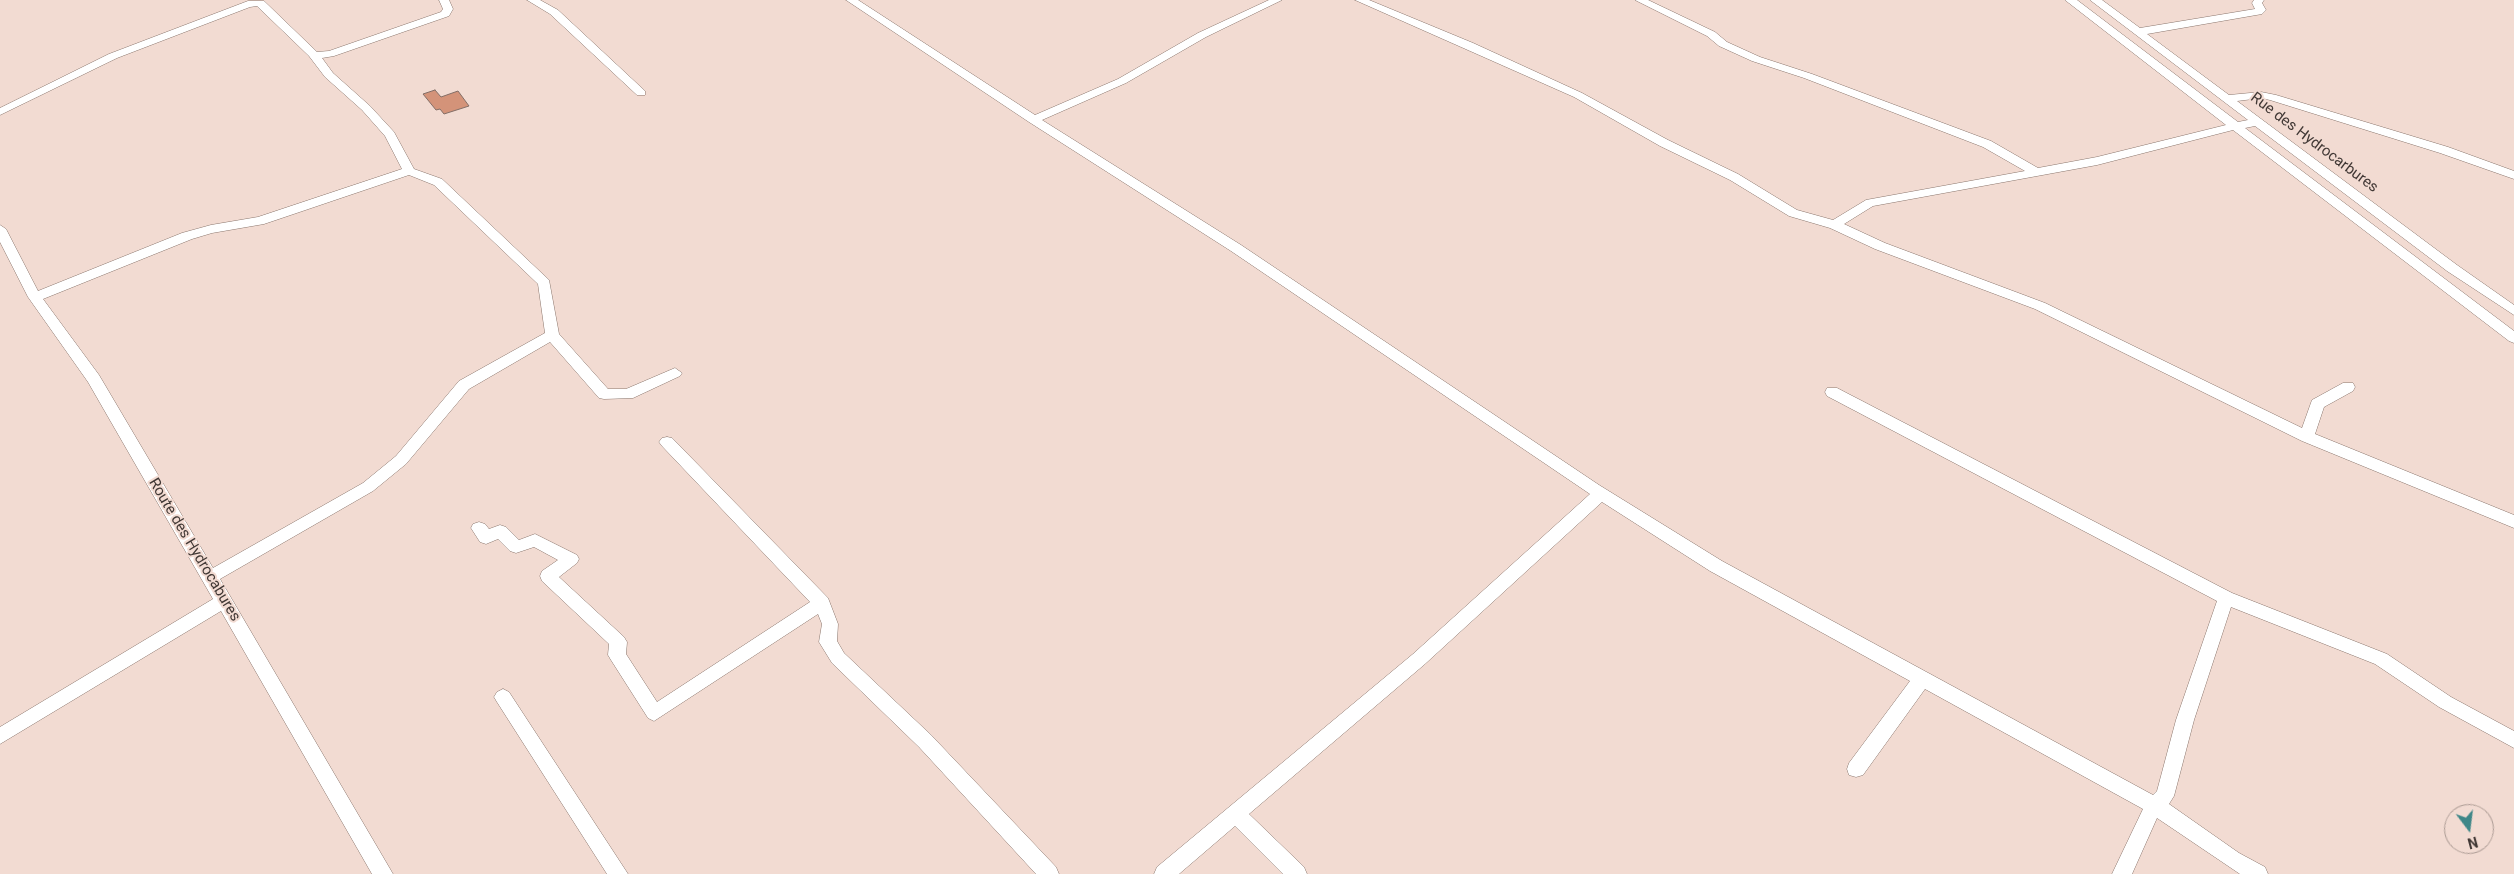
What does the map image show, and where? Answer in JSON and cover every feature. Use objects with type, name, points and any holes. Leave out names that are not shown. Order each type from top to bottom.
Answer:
[{"type":"street","points":[[532,0],[554,12],[641,94]]},
{"type":"street","points":[[851,0],[1033,120],[1236,248],[1600,493],[1716,566],[1819,621],[1921,680],[2154,805],[2232,859],[2258,874]]},
{"type":"street","points":[[1033,120],[1122,81],[1202,35],[1277,0]]},
{"type":"street","points":[[1360,0],[1469,45],[1578,95],[1664,143],[1734,177],[1793,212],[1836,225],[1880,246],[2040,306],[2307,437],[2514,522]]},
{"type":"street","points":[[1640,0],[1711,34],[1724,44],[1756,59],[1808,76],[1987,144],[2038,173]]},
{"type":"street","points":[[2070,0],[2514,338]]},
{"type":"street","name":"Rue des Hydrocarbures","points":[[2095,0],[2452,268],[2514,311]]},
{"type":"street","points":[[2138,32],[2258,12],[2261,10],[2257,3],[2259,0]]},
{"type":"street","points":[[313,54],[330,54],[445,14],[448,9],[447,1]]},
{"type":"street","points":[[0,112],[113,56],[248,4],[260,3],[313,54],[329,75],[366,108],[390,135],[408,171]]},
{"type":"street","points":[[2228,99],[2261,95],[2272,97],[2444,150],[2514,175]]},
{"type":"street","points":[[1836,225],[1859,208],[1870,203],[2098,161],[2235,126],[2259,122]]},
{"type":"street","points":[[35,297],[187,236],[211,229],[260,221],[408,171],[438,182],[544,283],[552,335],[604,394],[628,394],[675,373]]},
{"type":"street","name":"Route des Hydrocabures","points":[[0,229],[35,297],[94,379],[210,578],[225,600],[382,874]]},
{"type":"street","points":[[210,578],[368,487],[401,460],[464,385],[552,335]]},
{"type":"street","points":[[2307,437],[2317,404],[2328,396],[2348,387]]},
{"type":"street","points":[[1832,392],[2226,598],[2381,659],[2445,702],[2514,740]]},
{"type":"street","points":[[667,442],[822,603],[830,624],[828,642],[838,658],[925,741],[1049,874]]},
{"type":"street","points":[[1164,874],[1419,659],[1600,493]]},
{"type":"street","points":[[479,528],[486,538],[500,531],[516,547],[535,540],[571,558],[548,576],[618,642],[617,655],[654,713],[822,603]]},
{"type":"street","points":[[2122,874],[2154,805],[2165,796],[2185,720],[2226,598]]},
{"type":"street","points":[[0,736],[225,600]]},
{"type":"street","points":[[1856,769],[1921,680]]},
{"type":"street","points":[[503,697],[618,874]]},
{"type":"street","points":[[1235,814],[1297,874]]},
{"type":"building","points":[[435,90],[441,97],[458,91],[469,106],[444,114],[440,109],[436,110],[423,94]]}]
